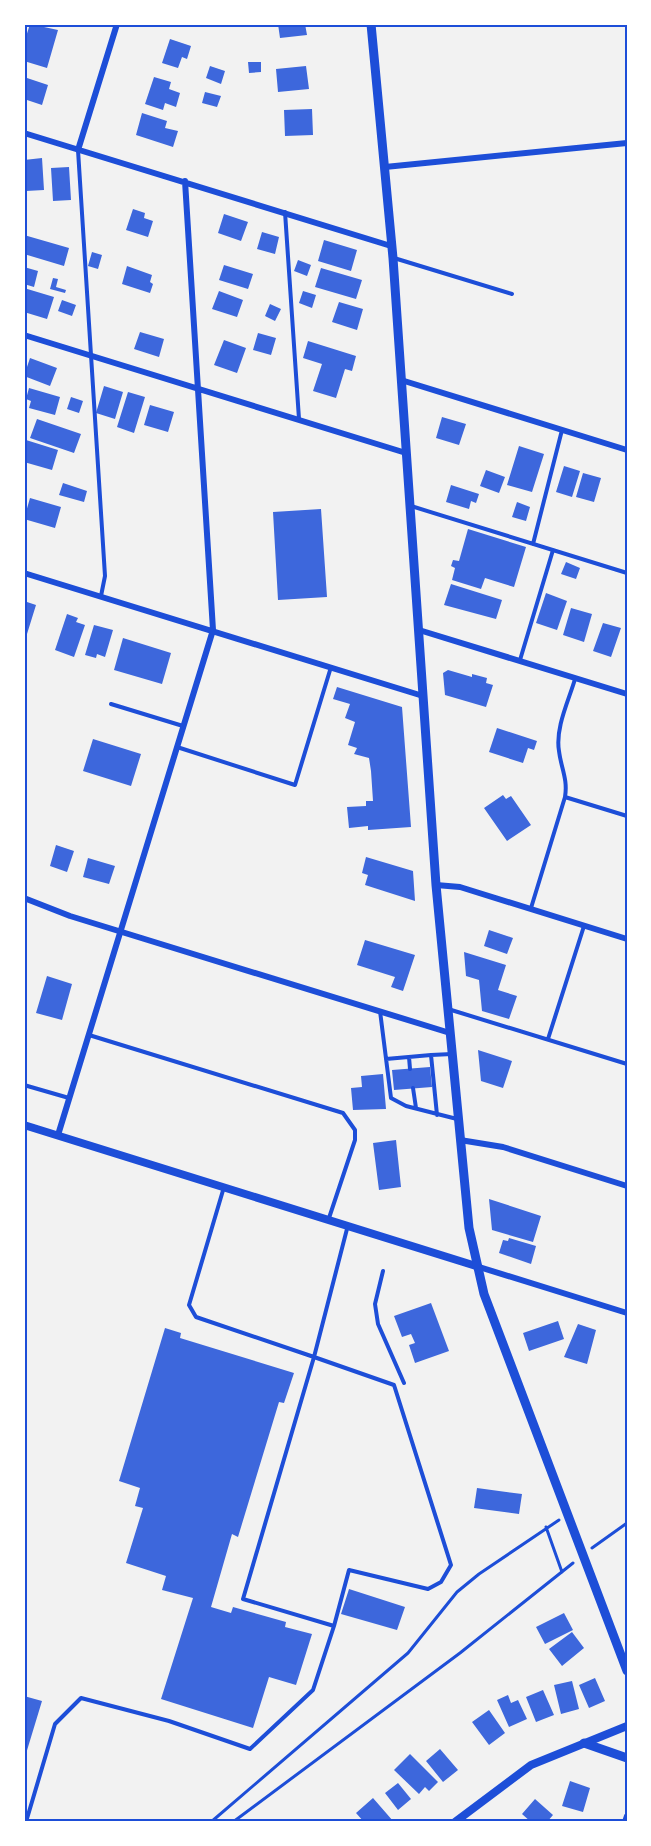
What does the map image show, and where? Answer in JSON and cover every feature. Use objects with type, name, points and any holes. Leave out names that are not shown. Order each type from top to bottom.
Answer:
[{"type":"main road","points":[[371,24],[393,258],[436,885],[459,1140],[476,1266],[507,1357],[571,1518],[627,1671]]},
{"type":"main road","points":[[584,1743],[627,1758]]},
{"type":"street","points":[[78,150],[117,24]]},
{"type":"street","points":[[24,134],[185,181],[392,246]]},
{"type":"street","points":[[385,167],[627,143]]},
{"type":"street","points":[[58,1135],[213,630],[185,181]]},
{"type":"street","points":[[24,334],[406,453]]},
{"type":"street","points":[[401,380],[627,450]]},
{"type":"street","points":[[24,573],[423,696]]},
{"type":"street","points":[[419,630],[627,694]]},
{"type":"street","points":[[436,885],[460,887],[627,939]]},
{"type":"street","points":[[24,898],[70,916],[450,1033]]},
{"type":"street","points":[[24,1125],[627,1312]]},
{"type":"street","points":[[459,1140],[503,1147],[627,1186]]},
{"type":"street","points":[[455,1822],[507,1780],[531,1765],[627,1726]]},
{"type":"street","points":[[625,1822],[627,1816]]},
{"type":"lane","points":[[78,150],[105,576],[100,597]]},
{"type":"lane","points":[[285,212],[299,420]]},
{"type":"lane","points":[[393,258],[512,294]]},
{"type":"lane","points":[[533,544],[562,430]]},
{"type":"lane","points":[[410,506],[627,573]]},
{"type":"lane","points":[[519,661],[553,550]]},
{"type":"lane","points":[[176,747],[295,784],[331,667]]},
{"type":"lane","points":[[531,909],[566,796],[567,783],[558,750],[559,735],[576,678]]},
{"type":"lane","points":[[111,704],[183,726]]},
{"type":"lane","points":[[566,796],[627,816]]},
{"type":"lane","points":[[548,1039],[584,926]]},
{"type":"lane","points":[[448,1008],[627,1064]]},
{"type":"lane","points":[[380,1011],[391,1098],[416,1109],[458,1119]]},
{"type":"lane","points":[[88,1035],[343,1113],[355,1130],[355,1140],[328,1219]]},
{"type":"lane","points":[[386,1059],[452,1054]]},
{"type":"lane","points":[[431,1055],[437,1115]]},
{"type":"lane","points":[[409,1057],[410,1069]]},
{"type":"lane","points":[[24,1085],[69,1098]]},
{"type":"lane","points":[[413,1088],[416,1109]]},
{"type":"lane","points":[[26,1822],[55,1724],[81,1698],[169,1721],[250,1749],[313,1690],[349,1570],[428,1588],[441,1582],[451,1565],[394,1385],[196,1317],[189,1305],[224,1186]]},
{"type":"lane","points":[[334,1626],[243,1599],[314,1357],[348,1225]]},
{"type":"lane","points":[[384,1271],[375,1304],[378,1324],[404,1383]]},
{"type":"path","points":[[211,1822],[408,1653],[457,1592],[546,1527],[571,1518]]},
{"type":"path","points":[[586,1553],[627,1523]]},
{"type":"path","points":[[546,1527],[562,1572]]},
{"type":"path","points":[[233,1822],[460,1653],[578,1559]]},
{"type":"building","points":[[30,24],[58,30],[47,68],[24,61],[24,43]]},
{"type":"building","points":[[278,24],[305,24],[307,35],[280,38]]},
{"type":"building","points":[[170,39],[191,46],[187,59],[182,57],[178,68],[162,63]]},
{"type":"building","points":[[248,62],[261,62],[261,72],[249,73]]},
{"type":"building","points":[[210,66],[225,71],[221,84],[206,78]]},
{"type":"building","points":[[306,66],[309,89],[278,92],[276,69]]},
{"type":"building","points":[[24,77],[48,85],[42,105],[24,99]]},
{"type":"building","points":[[154,77],[171,82],[169,89],[180,93],[176,107],[165,103],[163,110],[145,104]]},
{"type":"building","points":[[205,92],[221,96],[217,107],[202,103]]},
{"type":"building","points":[[312,109],[313,135],[285,136],[284,110]]},
{"type":"building","points":[[142,113],[167,121],[165,128],[178,131],[173,147],[136,135]]},
{"type":"building","points":[[42,158],[44,190],[26,191],[24,160]]},
{"type":"building","points":[[69,167],[71,200],[53,201],[51,168]]},
{"type":"building","points":[[133,209],[145,213],[144,218],[153,221],[148,237],[126,230]]},
{"type":"building","points":[[224,214],[248,222],[241,241],[218,233]]},
{"type":"building","points":[[262,232],[279,237],[275,254],[257,249]]},
{"type":"building","points":[[24,235],[69,248],[64,266],[24,254]]},
{"type":"building","points":[[324,240],[357,250],[351,271],[318,261]]},
{"type":"building","points":[[92,252],[102,255],[98,269],[88,266]]},
{"type":"building","points":[[298,260],[311,265],[307,276],[294,271]]},
{"type":"building","points":[[224,265],[253,274],[248,289],[219,280]]},
{"type":"building","points":[[127,266],[152,275],[150,282],[153,284],[150,293],[122,284]]},
{"type":"building","points":[[24,267],[38,271],[34,287],[24,284]]},
{"type":"building","points":[[321,268],[362,280],[356,299],[315,287]]},
{"type":"building","points":[[53,278],[58,279],[56,287],[66,290],[65,293],[50,289]]},
{"type":"building","points":[[24,288],[54,297],[47,319],[24,312]]},
{"type":"building","points":[[219,291],[243,300],[237,317],[212,309]]},
{"type":"building","points":[[303,291],[316,295],[312,308],[299,303]]},
{"type":"building","points":[[62,300],[76,305],[72,316],[58,311]]},
{"type":"building","points":[[339,302],[363,309],[357,330],[332,322]]},
{"type":"building","points":[[270,304],[281,309],[275,321],[265,316]]},
{"type":"building","points":[[140,332],[164,339],[159,357],[134,349]]},
{"type":"building","points":[[258,333],[276,338],[271,355],[253,350]]},
{"type":"building","points":[[224,340],[246,348],[237,373],[214,365]]},
{"type":"building","points":[[308,341],[356,356],[352,371],[345,369],[336,398],[313,391],[322,364],[303,358]]},
{"type":"building","points":[[30,358],[57,368],[50,386],[24,376]]},
{"type":"building","points":[[104,386],[123,392],[115,419],[96,413]]},
{"type":"building","points":[[29,388],[60,397],[55,415],[29,408],[31,401],[26,399]]},
{"type":"building","points":[[128,392],[145,397],[134,433],[117,427]]},
{"type":"building","points":[[71,397],[83,401],[79,413],[67,409]]},
{"type":"building","points":[[150,405],[174,412],[168,432],[144,425]]},
{"type":"building","points":[[442,417],[466,424],[459,445],[436,438]]},
{"type":"building","points":[[37,419],[81,434],[74,453],[30,438]]},
{"type":"building","points":[[26,440],[58,450],[52,470],[24,462]]},
{"type":"building","points":[[519,446],[544,454],[532,492],[507,485]]},
{"type":"building","points":[[564,466],[580,471],[572,497],[556,492]]},
{"type":"building","points":[[486,470],[505,477],[499,493],[480,486]]},
{"type":"building","points":[[583,473],[601,478],[594,502],[576,497]]},
{"type":"building","points":[[63,483],[87,491],[84,502],[59,495]]},
{"type":"building","points":[[451,485],[479,494],[476,503],[471,501],[469,509],[446,502]]},
{"type":"building","points":[[30,498],[61,507],[55,528],[24,519]]},
{"type":"building","points":[[517,502],[530,507],[526,521],[512,517]]},
{"type":"building","points":[[321,509],[327,597],[278,600],[273,512]]},
{"type":"building","points":[[468,529],[526,547],[514,587],[485,578],[481,589],[452,580],[455,568],[451,566],[453,560],[459,561]]},
{"type":"building","points":[[566,562],[580,568],[576,579],[561,574]]},
{"type":"building","points":[[451,584],[502,600],[496,619],[444,605]]},
{"type":"building","points":[[546,593],[567,601],[557,630],[536,623]]},
{"type":"building","points":[[24,601],[36,605],[27,634],[24,633]]},
{"type":"building","points":[[571,608],[592,614],[584,642],[563,635]]},
{"type":"building","points":[[67,614],[78,618],[76,622],[85,625],[74,657],[55,650]]},
{"type":"building","points":[[603,623],[621,628],[611,657],[593,651]]},
{"type":"building","points":[[94,625],[113,630],[105,657],[97,654],[96,658],[85,655]]},
{"type":"building","points":[[123,638],[171,653],[162,684],[114,670]]},
{"type":"building","points":[[448,670],[472,677],[472,674],[487,678],[486,683],[493,685],[486,707],[445,695],[443,673]]},
{"type":"building","points":[[337,687],[402,707],[411,827],[368,830],[368,826],[349,828],[347,807],[366,806],[366,801],[373,801],[371,771],[369,758],[354,754],[357,748],[348,745],[355,722],[345,718],[350,704],[333,699]]},
{"type":"building","points":[[497,728],[537,741],[534,750],[528,748],[523,763],[489,752]]},
{"type":"building","points":[[93,739],[141,754],[131,786],[83,771]]},
{"type":"building","points":[[503,795],[506,799],[511,796],[531,825],[507,841],[484,808]]},
{"type":"building","points":[[56,845],[74,851],[67,872],[50,866]]},
{"type":"building","points":[[366,857],[413,871],[415,901],[365,885],[368,875],[362,873]]},
{"type":"building","points":[[88,858],[115,866],[109,884],[83,877]]},
{"type":"building","points":[[489,930],[513,938],[507,954],[484,946]]},
{"type":"building","points":[[365,940],[415,955],[403,991],[391,987],[395,977],[357,965]]},
{"type":"building","points":[[464,952],[506,965],[498,990],[517,996],[509,1019],[482,1011],[479,980],[466,976]]},
{"type":"building","points":[[47,976],[72,984],[62,1020],[36,1013]]},
{"type":"building","points":[[478,1050],[512,1061],[503,1088],[481,1081]]},
{"type":"building","points":[[430,1067],[432,1087],[394,1090],[392,1070]]},
{"type":"building","points":[[383,1074],[386,1109],[353,1110],[351,1088],[362,1087],[361,1076]]},
{"type":"building","points":[[396,1140],[401,1187],[379,1190],[373,1143]]},
{"type":"building","points":[[489,1199],[541,1216],[533,1242],[492,1230]]},
{"type":"building","points":[[509,1238],[536,1246],[531,1264],[499,1253],[503,1240],[508,1241]]},
{"type":"building","points":[[431,1303],[449,1351],[415,1363],[409,1345],[415,1343],[411,1334],[402,1337],[394,1316]]},
{"type":"building","points":[[558,1321],[564,1339],[529,1351],[523,1333]]},
{"type":"building","points":[[578,1324],[596,1330],[587,1364],[564,1357]]},
{"type":"building","points":[[165,1328],[181,1333],[180,1338],[294,1373],[284,1403],[279,1402],[238,1537],[232,1534],[211,1607],[231,1613],[233,1607],[286,1622],[285,1627],[312,1634],[296,1685],[269,1677],[253,1728],[161,1699],[193,1598],[162,1590],[166,1576],[126,1563],[143,1508],[135,1506],[140,1488],[119,1481]]},
{"type":"building","points":[[477,1488],[522,1494],[519,1514],[474,1508]]},
{"type":"building","points":[[349,1589],[405,1607],[397,1630],[341,1614]]},
{"type":"building","points":[[564,1613],[573,1630],[545,1644],[536,1627]]},
{"type":"building","points":[[572,1632],[584,1648],[562,1666],[549,1649]]},
{"type":"building","points":[[595,1678],[605,1701],[589,1708],[579,1685]]},
{"type":"building","points":[[572,1681],[579,1709],[561,1714],[554,1685]]},
{"type":"building","points":[[543,1690],[554,1715],[536,1722],[526,1697]]},
{"type":"building","points":[[508,1695],[511,1703],[518,1700],[527,1719],[509,1727],[497,1700]]},
{"type":"building","points":[[24,1696],[42,1701],[25,1757],[24,1757]]},
{"type":"building","points":[[489,1710],[505,1733],[489,1745],[472,1722]]},
{"type":"building","points":[[440,1749],[458,1770],[443,1782],[426,1761]]},
{"type":"building","points":[[410,1754],[438,1782],[429,1791],[425,1787],[419,1794],[394,1770]]},
{"type":"building","points":[[570,1781],[590,1788],[583,1812],[562,1806]]},
{"type":"building","points":[[398,1783],[411,1799],[398,1810],[385,1793]]},
{"type":"building","points":[[373,1798],[392,1822],[364,1822],[356,1813]]},
{"type":"building","points":[[535,1799],[553,1815],[547,1822],[531,1822],[522,1814]]}]
